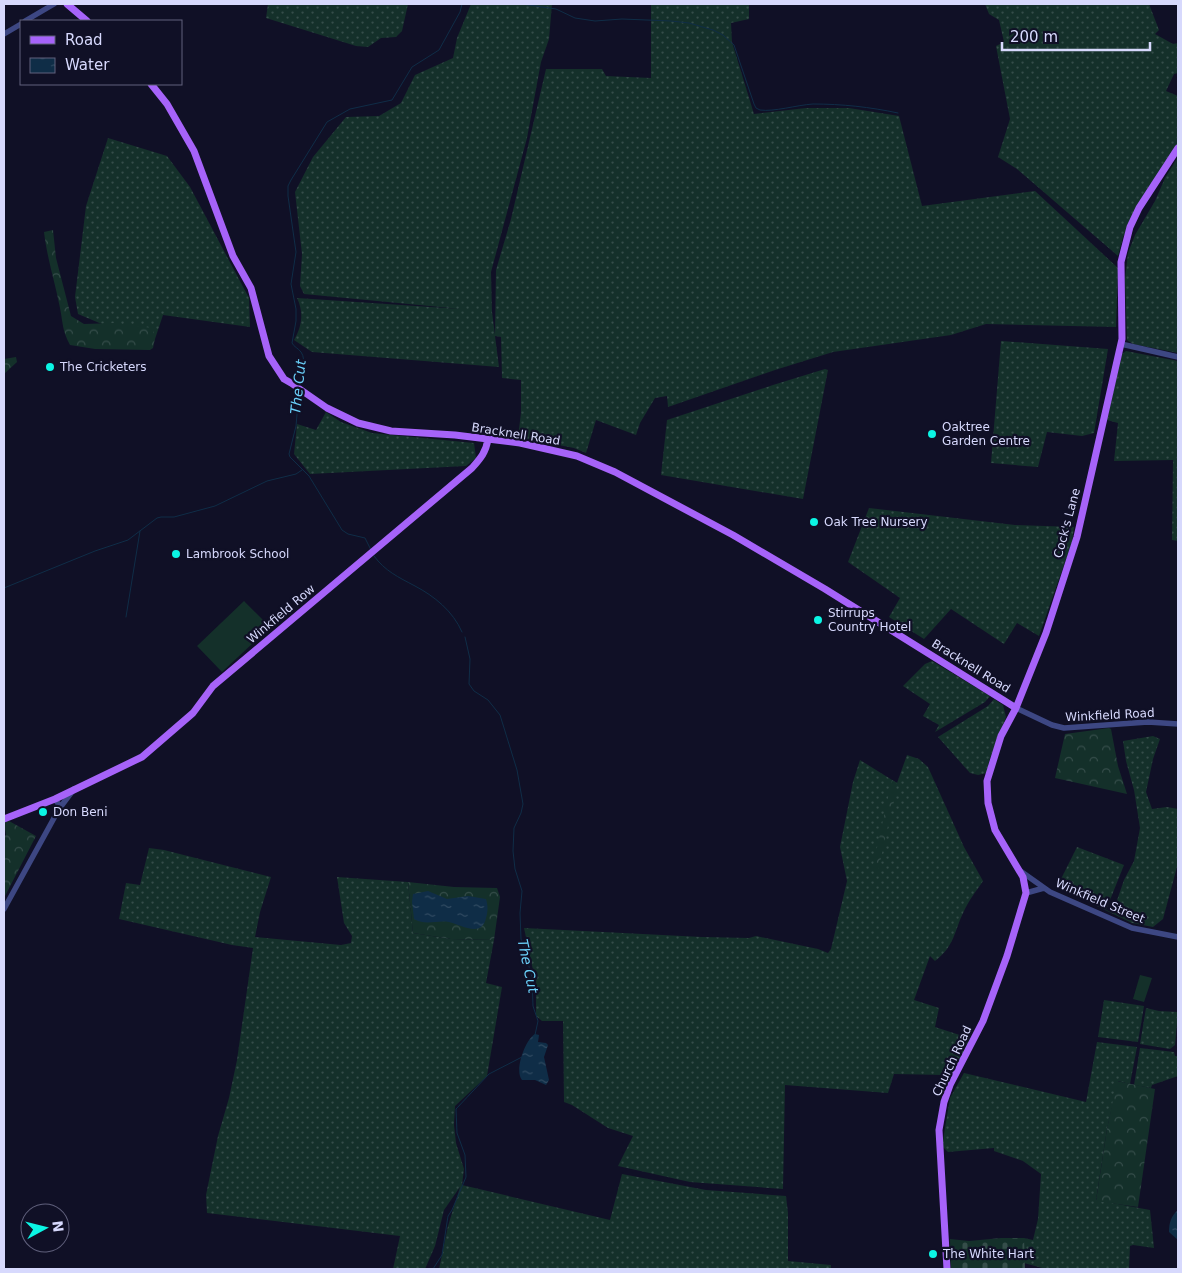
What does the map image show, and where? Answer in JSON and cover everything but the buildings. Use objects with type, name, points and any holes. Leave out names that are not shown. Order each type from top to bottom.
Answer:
[{"type":"main road","points":[[67,4],[86,20]]},
{"type":"main road","name":"Bracknell Road","points":[[153,85],[168,104],[194,151],[233,256],[251,288],[269,356],[284,378],[300,390],[327,408],[358,423],[391,430],[520,443],[578,456],[623,477],[733,535],[826,588],[1016,708]]},
{"type":"main road","name":"Cock's Lane","points":[[1019,870],[996,830],[988,803],[987,781],[1001,736],[1016,708],[1046,633],[1077,537],[1121,342],[1121,262],[1124,245],[1139,208],[1178,148]]},
{"type":"main road","name":"Winkfield Row","points":[[4,820],[142,757],[193,713],[213,686],[472,468],[487,449],[488,439]]},
{"type":"main road","points":[[1019,870],[1025,884],[1026,893]]},
{"type":"main road","name":"Church Road","points":[[947,1269],[939,1130],[944,1102],[950,1086],[983,1021],[1007,956],[1026,893]]},
{"type":"street","points":[[27,20],[54,4]]},
{"type":"street","points":[[4,34],[20,25]]},
{"type":"street","points":[[1121,342],[1178,357]]},
{"type":"street","name":"Winkfield Road","points":[[1016,708],[1052,725],[1064,728],[1148,722],[1178,724]]},
{"type":"street","name":"Winkfield Row","points":[[4,908],[59,809],[75,788]]},
{"type":"street","points":[[55,798],[59,809]]},
{"type":"street","name":"Winkfield Street","points":[[1019,870],[1044,888],[1132,928],[1178,937]]},
{"type":"street","points":[[1026,893],[1044,888]]},
{"type":"green space","points":[[268,4],[408,4],[402,31],[396,37],[381,38],[368,47],[356,46],[266,18]]},
{"type":"green space","points":[[471,4],[552,4],[549,39],[541,62],[527,138],[491,272],[492,312],[495,335],[496,270],[511,219],[546,69],[602,69],[606,76],[651,78],[651,4],[749,4],[749,19],[731,23],[732,42],[754,114],[806,108],[849,108],[899,116],[922,206],[1035,191],[1118,268],[1116,327],[986,324],[951,335],[833,352],[668,407],[667,396],[655,398],[640,423],[636,435],[596,420],[586,453],[574,448],[518,437],[521,413],[521,380],[502,378],[501,337],[495,336],[499,367],[312,352],[294,340],[299,330],[301,319],[301,309],[297,298],[461,309],[304,294],[300,286],[302,254],[295,192],[313,157],[346,117],[379,116],[401,103],[415,75],[453,58],[457,38]]},
{"type":"green space","points":[[985,4],[1149,4],[1159,30],[1155,34],[1173,44],[1178,43],[1178,73],[1174,74],[1166,91],[1178,96],[1178,147],[1155,181],[1123,237],[1118,256],[1017,169],[998,157],[1010,119],[996,46],[1004,42],[999,20],[989,14]]},
{"type":"green space","points":[[108,138],[167,156],[190,187],[249,298],[250,327],[163,315],[154,342],[116,330],[78,314],[75,297],[86,206]]},
{"type":"green space","points":[[1178,157],[1178,353],[1133,344],[1127,340],[1125,279],[1128,253],[1135,235]]},
{"type":"green space","points":[[53,230],[56,258],[71,316],[84,324],[115,323],[152,328],[155,338],[153,348],[150,350],[95,349],[70,345],[64,331],[45,242],[44,232]]},
{"type":"green space","points":[[1001,341],[1108,349],[1094,433],[1082,436],[1047,432],[1038,467],[991,463]]},
{"type":"green space","points":[[1126,351],[1178,361],[1178,541],[1172,540],[1173,460],[1114,461],[1118,423],[1107,420],[1122,354]]},
{"type":"green space","points":[[16,357],[17,362],[4,374],[4,359]]},
{"type":"green space","points":[[825,369],[828,370],[803,499],[661,475],[667,420]]},
{"type":"green space","points":[[326,412],[341,422],[372,433],[474,443],[476,458],[466,466],[310,474],[294,454],[297,424],[316,430]]},
{"type":"green space","points":[[869,508],[1015,525],[1074,527],[1072,542],[1039,636],[1017,623],[1004,644],[951,609],[924,639],[889,617],[900,598],[848,562]]},
{"type":"green space","points":[[244,601],[270,627],[222,672],[197,646]]},
{"type":"green space","points":[[932,661],[990,696],[985,702],[935,732],[939,725],[923,716],[930,704],[903,686],[925,664]]},
{"type":"green space","points":[[994,699],[1003,705],[1006,717],[989,761],[987,773],[978,775],[970,773],[938,737],[988,706]]},
{"type":"green space","points":[[1111,729],[1118,766],[1127,794],[1055,778],[1065,734]]},
{"type":"green space","points":[[1153,736],[1160,739],[1153,759],[1146,792],[1152,809],[1167,807],[1178,809],[1178,863],[1163,919],[1153,927],[1132,923],[1057,887],[1077,847],[1124,865],[1106,910],[1113,912],[1124,880],[1134,861],[1140,828],[1123,741]]},
{"type":"green space","points":[[907,755],[919,759],[928,767],[964,847],[983,881],[966,907],[947,950],[935,961],[930,956],[914,1000],[939,1008],[935,1027],[972,1039],[951,1080],[943,1075],[894,1074],[888,1093],[785,1085],[783,1189],[690,1182],[618,1166],[633,1136],[608,1128],[564,1102],[563,1021],[542,1021],[536,1016],[536,984],[524,928],[702,937],[749,938],[756,936],[818,949],[828,953],[831,949],[847,881],[840,847],[853,782],[860,760],[897,783]]},
{"type":"green space","points":[[892,780],[897,783],[878,872],[872,870]]},
{"type":"green space","points":[[9,821],[36,836],[4,898],[4,836],[6,835],[4,823]]},
{"type":"green space","points":[[149,848],[164,850],[271,877],[260,912],[255,937],[341,945],[351,943],[352,936],[344,923],[337,877],[408,882],[413,933],[451,939],[494,940],[486,983],[502,987],[487,1076],[455,1106],[454,1125],[456,1143],[464,1169],[462,1185],[610,1220],[622,1174],[706,1190],[786,1196],[788,1261],[831,1265],[831,1269],[439,1269],[448,1226],[460,1187],[444,1210],[435,1246],[425,1269],[393,1269],[400,1236],[207,1213],[206,1195],[218,1136],[237,1060],[253,948],[232,945],[119,919],[126,883],[140,885]]},
{"type":"green space","points":[[408,882],[454,887],[497,888],[500,897],[494,940],[451,939],[413,933]]},
{"type":"green space","points":[[1140,975],[1152,978],[1144,1002],[1133,999]]},
{"type":"green space","points":[[1104,1000],[1144,1006],[1138,1042],[1098,1037]]},
{"type":"green space","points":[[1146,1008],[1178,1012],[1175,1045],[1170,1049],[1140,1044]]},
{"type":"green space","points":[[1097,1042],[1137,1047],[1130,1084],[1118,1081],[1107,1129],[1096,1200],[1150,1210],[1154,1248],[1130,1246],[1129,1269],[1046,1269],[1024,1263],[1024,1238],[1033,1240],[1038,1219],[1041,1174],[1023,1161],[994,1151],[994,1148],[948,1152],[942,1146],[950,1098],[964,1073],[1086,1102]]},
{"type":"green space","points":[[1140,1048],[1174,1052],[1175,1056],[1178,1056],[1178,1076],[1152,1085],[1151,1088],[1134,1085]]},
{"type":"green space","points":[[1117,1081],[1155,1089],[1138,1207],[1096,1201],[1107,1129]]},
{"type":"green space","points":[[1024,1238],[1025,1269],[951,1269],[950,1239],[969,1241]]},
{"type":"water","points":[[428,891],[447,899],[468,896],[486,899],[487,911],[484,924],[476,929],[470,929],[449,922],[423,922],[414,919],[413,894]]},
{"type":"water","points":[[535,1034],[539,1035],[538,1042],[548,1045],[544,1057],[549,1080],[546,1085],[535,1080],[522,1080],[520,1076],[520,1063],[524,1049]]},
{"type":"water","points":[[1178,1210],[1178,1240],[1169,1232],[1169,1226]]},
{"type":"waterway","name":"The Cut","points":[[300,385],[304,359],[301,352],[292,343],[296,309],[291,284],[296,252],[288,186],[327,122],[350,109],[392,100],[412,67],[439,50],[460,12],[462,4]]},
{"type":"waterway","points":[[522,4],[556,9],[575,18],[595,21],[622,19],[671,21],[689,23],[713,30],[723,35],[734,45],[754,104],[760,110],[824,104],[856,106],[898,113]]},
{"type":"waterway","name":"The Cut","points":[[299,391],[296,426],[289,454],[290,457],[309,476],[342,530],[348,534],[365,538],[371,550]]},
{"type":"waterway","points":[[4,588],[95,551],[128,540],[157,518],[174,517],[215,506],[267,481],[296,474],[302,470]]},
{"type":"waterway","points":[[126,617],[140,531]]},
{"type":"waterway","name":"The Cut","points":[[374,556],[392,573],[436,599],[454,617],[462,632]]},
{"type":"waterway","name":"The Cut","points":[[465,637],[470,659],[469,684],[474,691],[488,700],[500,715],[517,770],[523,804],[514,828],[513,851],[515,869],[522,891],[520,913],[521,939],[532,977],[533,1006],[538,1021],[535,1035]]},
{"type":"waterway","name":"The Cut","points":[[433,1269],[442,1255],[448,1216],[466,1177],[465,1155],[457,1133],[456,1109],[489,1074],[522,1057]]},
{"type":"place","name":"The Cricketers","points":[[50,367]]},
{"type":"place","name":"Oaktree Garden Centre","points":[[932,434]]},
{"type":"place","name":"Oak Tree Nursery","points":[[814,522]]},
{"type":"place","name":"Lambrook School","points":[[176,554]]},
{"type":"place","name":"Stirrups Country Hotel","points":[[818,620]]},
{"type":"place","name":"Don Beni","points":[[43,812]]},
{"type":"place","name":"The White Hart","points":[[933,1254]]}]
